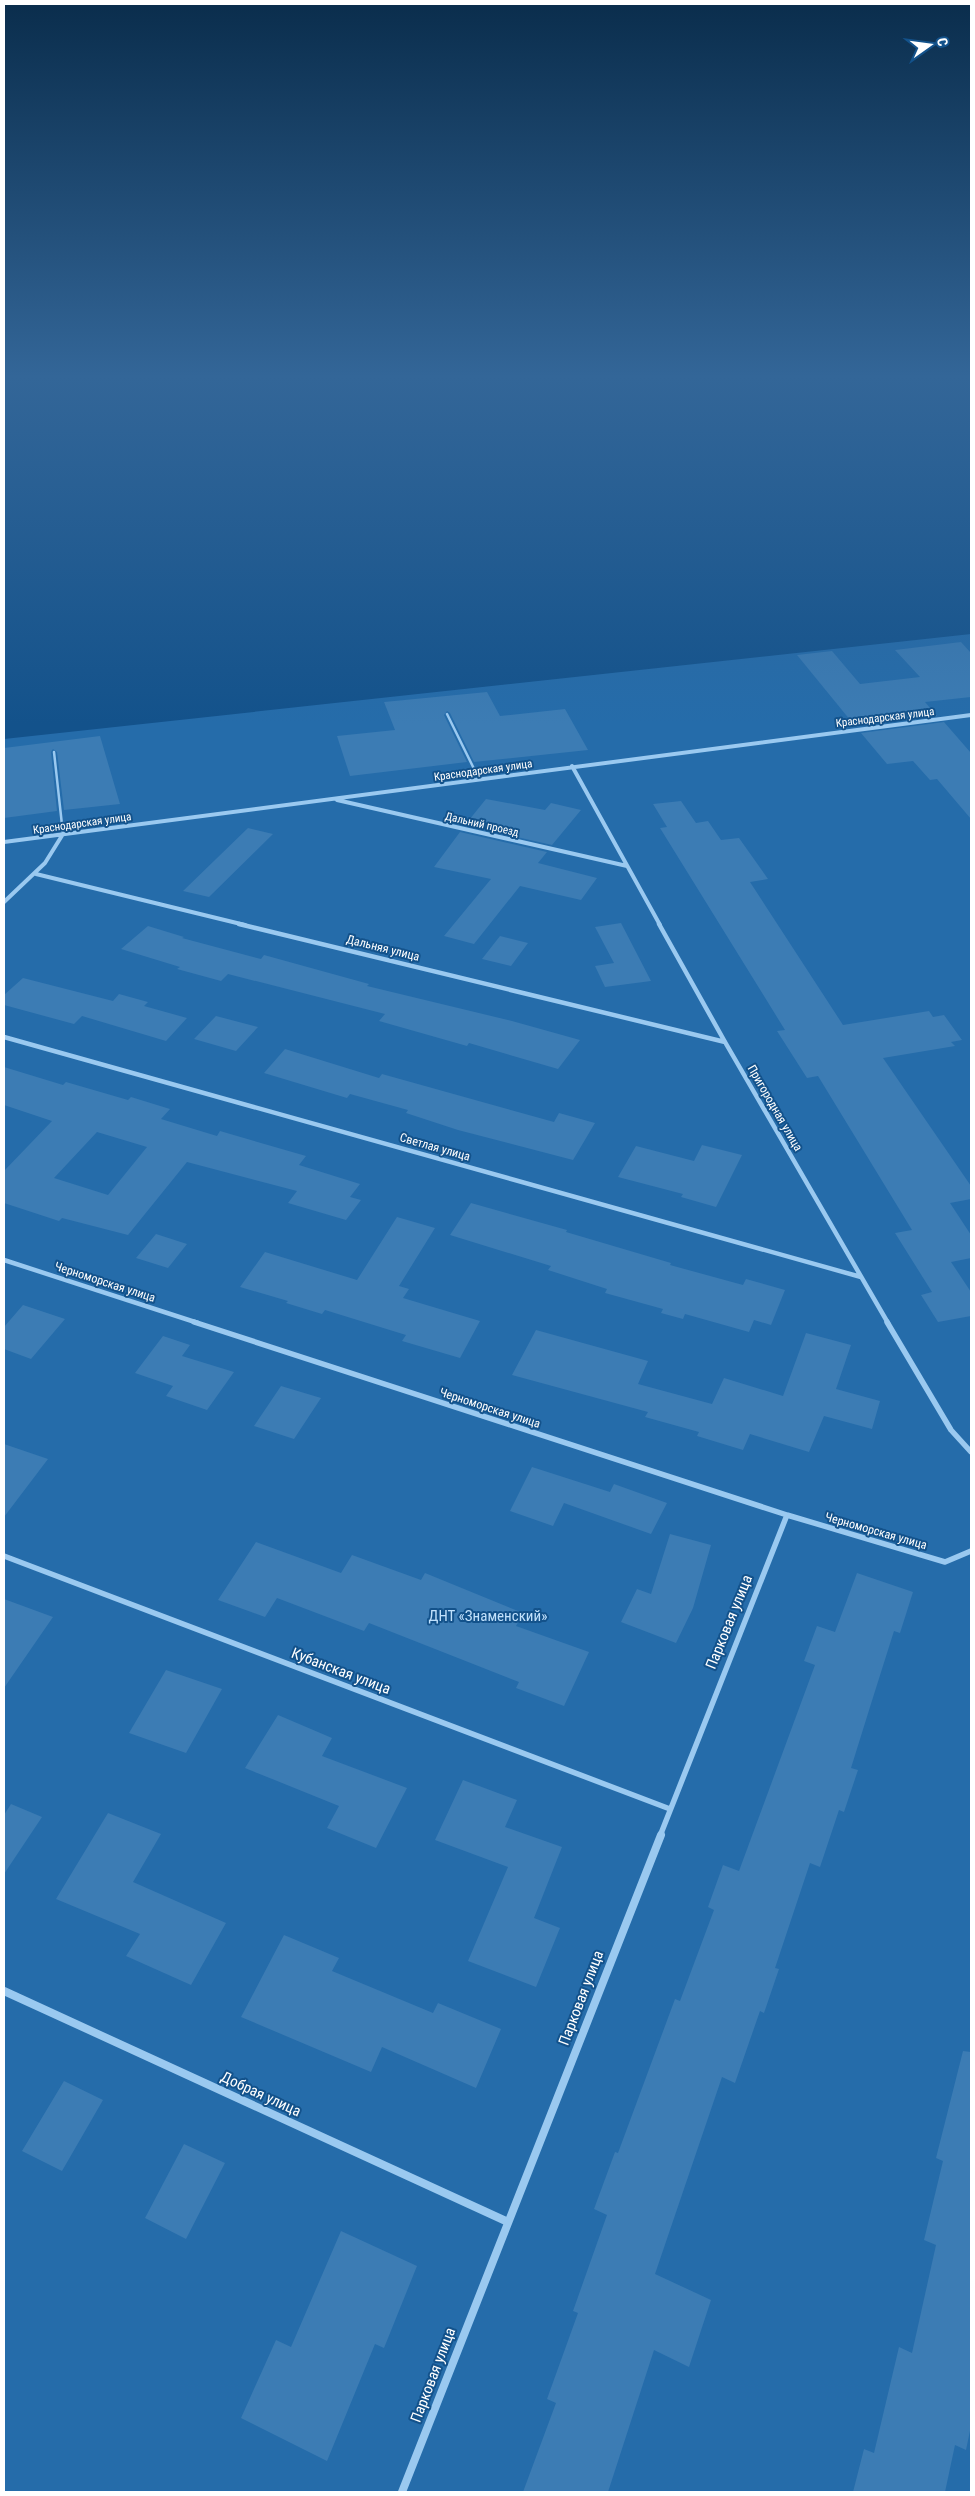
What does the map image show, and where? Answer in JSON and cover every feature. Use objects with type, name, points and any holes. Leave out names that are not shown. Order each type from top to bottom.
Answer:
[{"type":"street","name":"Краснодарская улица","points":[[4,842],[971,715]]},
{"type":"street","points":[[966,716],[971,720]]},
{"type":"street","name":"Пригородная улица","points":[[572,766],[725,1042],[861,1277],[951,1430],[971,1452]]},
{"type":"street","name":"Дальний проезд","points":[[332,799],[627,866]]},
{"type":"street","points":[[4,902],[36,874],[56,851],[64,834]]},
{"type":"street","name":"Дальняя улица","points":[[36,874],[725,1042]]},
{"type":"street","name":"Светлая улица","points":[[4,1037],[861,1277]]},
{"type":"street","name":"Черноморская улица","points":[[4,1260],[787,1515],[945,1562],[971,1551]]},
{"type":"street","name":"Парковая улица","points":[[402,2492],[787,1515]]},
{"type":"street","name":"Кубанская улица","points":[[4,1556],[670,1809]]},
{"type":"street","name":"Добрая улица","points":[[4,1991],[508,2222]]},
{"type":"lane","points":[[447,714],[479,779]]},
{"type":"lane","points":[[54,752],[64,834]]},
{"type":"green space","name":"ДНТ «Знаменский»","points":[[971,634],[971,2492],[4,2492],[4,739]]},
{"type":"building","points":[[961,642],[971,653],[971,697],[925,702],[937,716],[855,726],[797,655],[832,651],[860,684],[920,677],[895,650]]},
{"type":"building","points":[[487,692],[500,716],[565,709],[588,750],[474,762],[450,713],[447,711],[444,715],[467,762],[350,776],[337,736],[395,730],[384,702]]},
{"type":"building","points":[[944,722],[971,753],[971,819],[937,779],[930,780],[913,761],[887,764],[861,733]]},
{"type":"building","points":[[100,736],[120,804],[64,810],[57,752],[53,749],[51,752],[57,811],[4,818],[4,748]]},
{"type":"building","points":[[486,799],[545,810],[551,803],[581,810],[552,845],[465,825]]},
{"type":"building","points":[[681,801],[696,823],[708,821],[721,840],[739,838],[768,879],[750,882],[843,1025],[929,1011],[933,1017],[944,1015],[962,1040],[951,1042],[955,1046],[883,1058],[971,1186],[971,1199],[950,1203],[971,1235],[971,1258],[951,1262],[971,1292],[971,1316],[938,1322],[921,1295],[932,1292],[895,1233],[912,1230],[818,1076],[807,1078],[777,1031],[785,1030],[660,828],[667,827],[653,804]]},
{"type":"building","points":[[248,828],[273,834],[209,897],[183,891]]},
{"type":"building","points":[[460,832],[547,852],[538,863],[597,878],[581,900],[520,886],[474,944],[444,936],[491,879],[434,867]]},
{"type":"building","points":[[621,923],[651,981],[605,987],[595,966],[614,963],[595,927]]},
{"type":"building","points":[[148,926],[184,937],[182,938],[261,959],[264,955],[369,984],[367,986],[512,1021],[580,1040],[558,1069],[469,1043],[467,1046],[379,1021],[385,1014],[228,974],[221,981],[177,969],[180,967],[121,949]]},
{"type":"building","points":[[500,936],[528,943],[511,966],[482,959]]},
{"type":"building","points":[[23,978],[113,1001],[119,994],[148,1002],[144,1006],[187,1018],[166,1041],[82,1016],[74,1024],[4,1005],[4,995]]},
{"type":"building","points":[[216,1016],[258,1027],[236,1051],[194,1039]]},
{"type":"building","points":[[285,1049],[379,1078],[382,1074],[554,1122],[559,1113],[595,1123],[573,1160],[458,1130],[406,1113],[408,1110],[350,1094],[347,1098],[264,1073]]},
{"type":"building","points":[[4,1067],[63,1085],[66,1082],[128,1100],[131,1097],[170,1109],[161,1119],[217,1136],[220,1131],[306,1156],[299,1165],[360,1184],[350,1197],[361,1200],[346,1220],[288,1203],[297,1191],[187,1162],[128,1235],[62,1218],[59,1221],[4,1203],[4,1171],[52,1121],[4,1105]],"holes":[[[97,1132],[147,1147],[108,1195],[54,1178]]]},
{"type":"building","points":[[702,1145],[742,1155],[716,1207],[681,1197],[683,1194],[618,1177],[636,1146],[694,1161]]},
{"type":"building","points":[[471,1203],[567,1230],[566,1232],[671,1263],[670,1265],[743,1285],[746,1279],[785,1290],[771,1325],[754,1320],[749,1332],[685,1314],[683,1319],[661,1313],[663,1309],[605,1293],[607,1289],[548,1270],[551,1266],[450,1235]]},
{"type":"building","points":[[397,1217],[435,1228],[399,1286],[409,1289],[403,1298],[480,1321],[460,1358],[402,1341],[406,1335],[325,1310],[322,1314],[286,1303],[288,1301],[240,1287],[265,1252],[357,1280]]},
{"type":"building","points":[[156,1234],[187,1244],[168,1268],[136,1258]]},
{"type":"building","points":[[23,1305],[65,1319],[31,1359],[4,1349],[4,1327]]},
{"type":"building","points":[[536,1330],[648,1361],[638,1384],[712,1404],[724,1378],[783,1396],[806,1333],[851,1345],[836,1389],[880,1401],[872,1429],[824,1416],[809,1452],[750,1434],[743,1450],[697,1436],[699,1432],[645,1417],[648,1412],[512,1375]]},
{"type":"building","points":[[163,1336],[190,1345],[182,1356],[234,1372],[207,1410],[166,1396],[173,1386],[135,1373]]},
{"type":"building","points":[[281,1386],[321,1398],[294,1439],[254,1426]]},
{"type":"building","points":[[4,1444],[48,1459],[4,1517]]},
{"type":"building","points":[[532,1467],[610,1492],[614,1484],[667,1503],[651,1534],[564,1503],[553,1526],[510,1511]]},
{"type":"building","points":[[670,1534],[711,1545],[693,1608],[676,1643],[621,1622],[637,1589],[651,1594]]},
{"type":"building","points":[[256,1542],[341,1573],[352,1555],[421,1580],[425,1573],[523,1613],[516,1626],[589,1652],[564,1706],[516,1688],[519,1682],[369,1623],[364,1631],[277,1598],[265,1617],[218,1600]]},
{"type":"building","points":[[857,1573],[913,1592],[900,1633],[894,1631],[870,1707],[851,1768],[858,1770],[844,1812],[839,1810],[820,1867],[810,1863],[775,1968],[779,1969],[764,2013],[760,2011],[735,2083],[722,2077],[655,2274],[711,2300],[689,2367],[654,2350],[608,2492],[523,2492],[556,2403],[547,2399],[578,2313],[573,2311],[607,2215],[594,2209],[615,2152],[618,2153],[675,1999],[680,2001],[714,1910],[708,1907],[723,1865],[739,1871],[815,1665],[804,1661],[817,1626],[835,1632]]},
{"type":"building","points":[[4,1599],[53,1617],[4,1688]]},
{"type":"building","points":[[166,1670],[222,1689],[186,1753],[129,1733]]},
{"type":"building","points":[[278,1715],[332,1738],[322,1756],[407,1788],[376,1848],[327,1828],[339,1806],[245,1768]]},
{"type":"building","points":[[463,1780],[517,1800],[505,1827],[562,1847],[534,1918],[560,1928],[536,1987],[468,1961],[508,1867],[435,1840]]},
{"type":"building","points":[[11,1804],[42,1817],[4,1874],[4,1815]]},
{"type":"building","points":[[108,1813],[161,1834],[133,1882],[226,1923],[191,1985],[126,1956],[140,1934],[56,1899]]},
{"type":"building","points":[[284,1935],[339,1958],[332,1971],[433,2013],[438,2003],[501,2029],[476,2088],[382,2047],[371,2072],[241,2017]]},
{"type":"building","points":[[963,2051],[971,2052],[971,2426],[966,2450],[955,2445],[945,2492],[853,2492],[864,2449],[874,2453],[899,2347],[912,2353],[936,2245],[924,2240],[943,2161],[936,2158]]},
{"type":"building","points":[[64,2081],[103,2100],[62,2171],[22,2151]]},
{"type":"building","points":[[184,2144],[225,2163],[186,2239],[145,2218]]},
{"type":"building","points":[[341,2231],[417,2266],[384,2348],[375,2344],[327,2461],[241,2418],[276,2340],[291,2347]]}]
